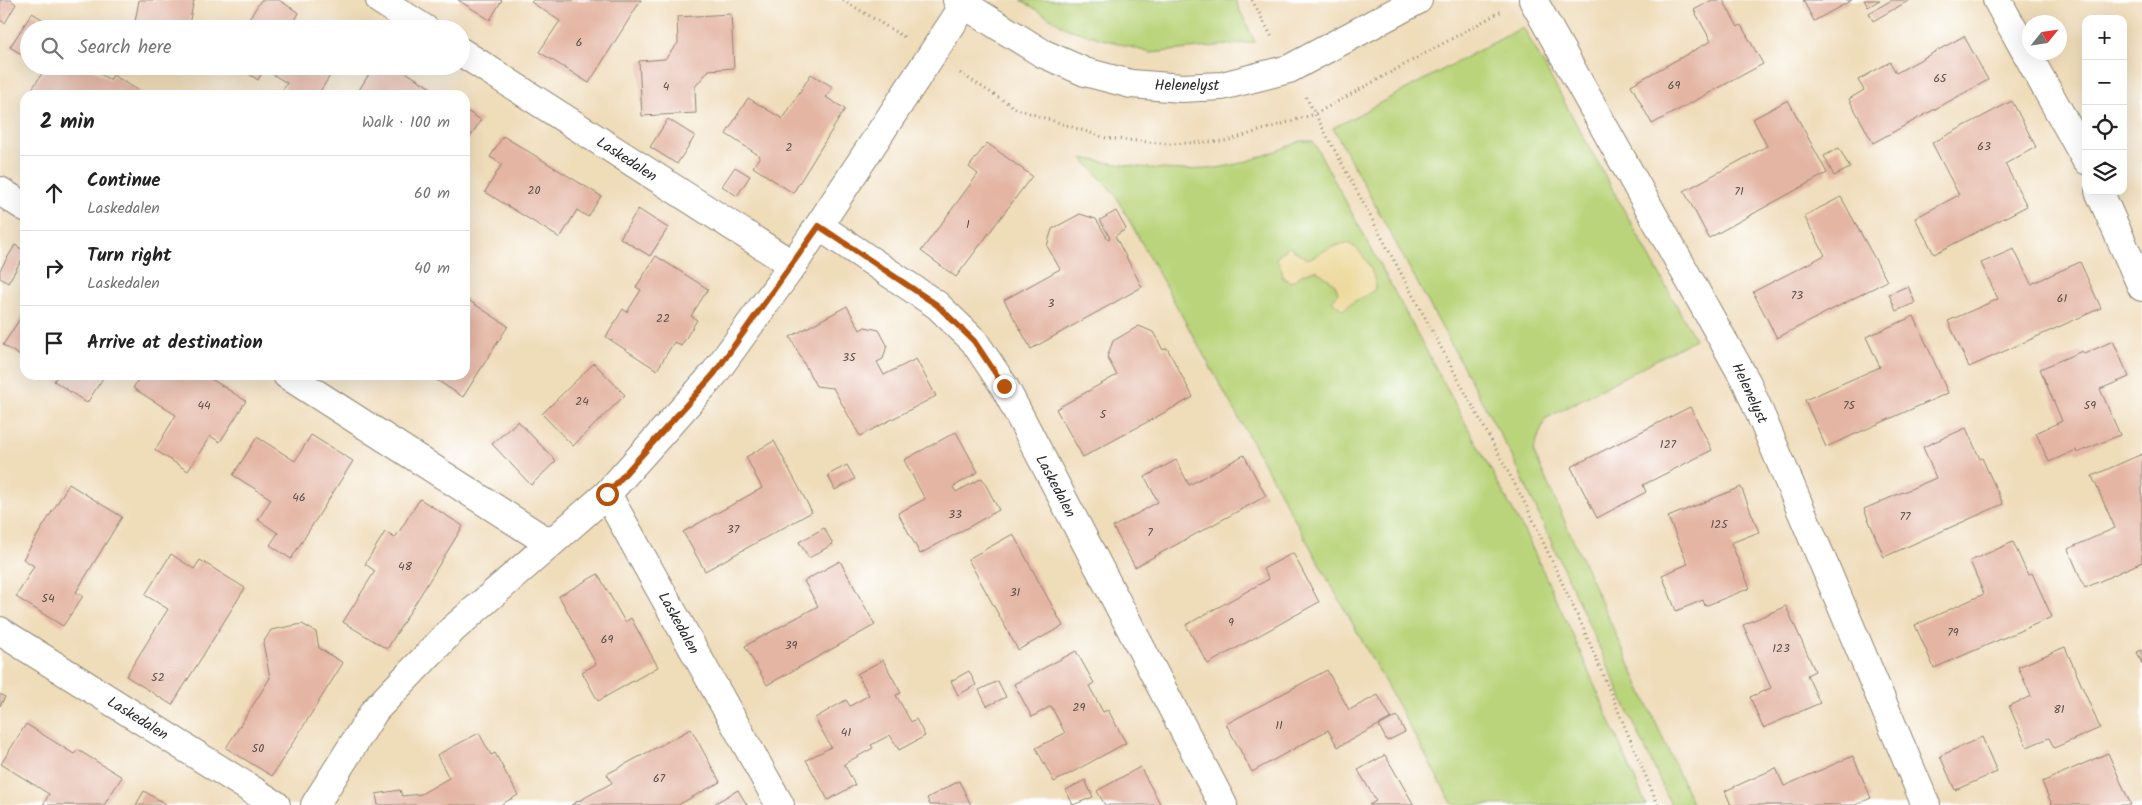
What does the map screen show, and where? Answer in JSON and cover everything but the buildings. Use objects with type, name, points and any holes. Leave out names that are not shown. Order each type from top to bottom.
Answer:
[{"type":"street","points":[[380,0],[411,20]]},
{"type":"street","name":"Helenelyst","points":[[961,2],[1042,53],[1085,72],[1131,84],[1182,88],[1222,86],[1290,69],[1418,0]]},
{"type":"street","name":"Helenelyst","points":[[1533,0],[1747,382],[1926,805]]},
{"type":"street","points":[[1997,0],[2082,153]]},
{"type":"street","points":[[315,805],[375,710],[453,629],[607,494],[714,374],[819,226],[961,2]]},
{"type":"street","name":"Laskedalen","points":[[470,58],[793,265]]},
{"type":"street","points":[[0,191],[20,204]]},
{"type":"street","points":[[2102,195],[2142,287]]},
{"type":"street","name":"Laskedalen","points":[[819,226],[937,305],[974,341],[1004,386],[1224,805]]},
{"type":"street","points":[[295,380],[550,543]]},
{"type":"street","name":"Laskedalen","points":[[607,494],[780,805]]},
{"type":"street","name":"Laskedalen","points":[[0,631],[276,805]]},
{"type":"path","points":[[1252,0],[1526,505],[1584,630],[1658,805]]},
{"type":"green space","points":[[1021,0],[1235,0],[1255,42],[1151,53],[1068,29]]},
{"type":"green space","points":[[1523,27],[1695,339],[1545,419],[1533,451],[1693,805],[1671,805],[1514,460],[1333,128]]},
{"type":"green space","points":[[1301,141],[1313,141],[1526,535],[1572,633],[1646,805],[1453,805],[1114,193],[1082,158],[1149,168],[1182,170],[1216,168],[1238,164]]},
{"type":"sand","points":[[1347,243],[1358,250],[1367,262],[1374,276],[1375,289],[1343,310],[1332,301],[1338,293],[1335,284],[1316,270],[1303,274],[1291,282],[1283,278],[1282,270],[1276,258],[1289,247],[1307,259]]},
{"type":"route","points":[[607,494],[714,374],[819,226],[937,305],[974,341],[1004,386]]}]
